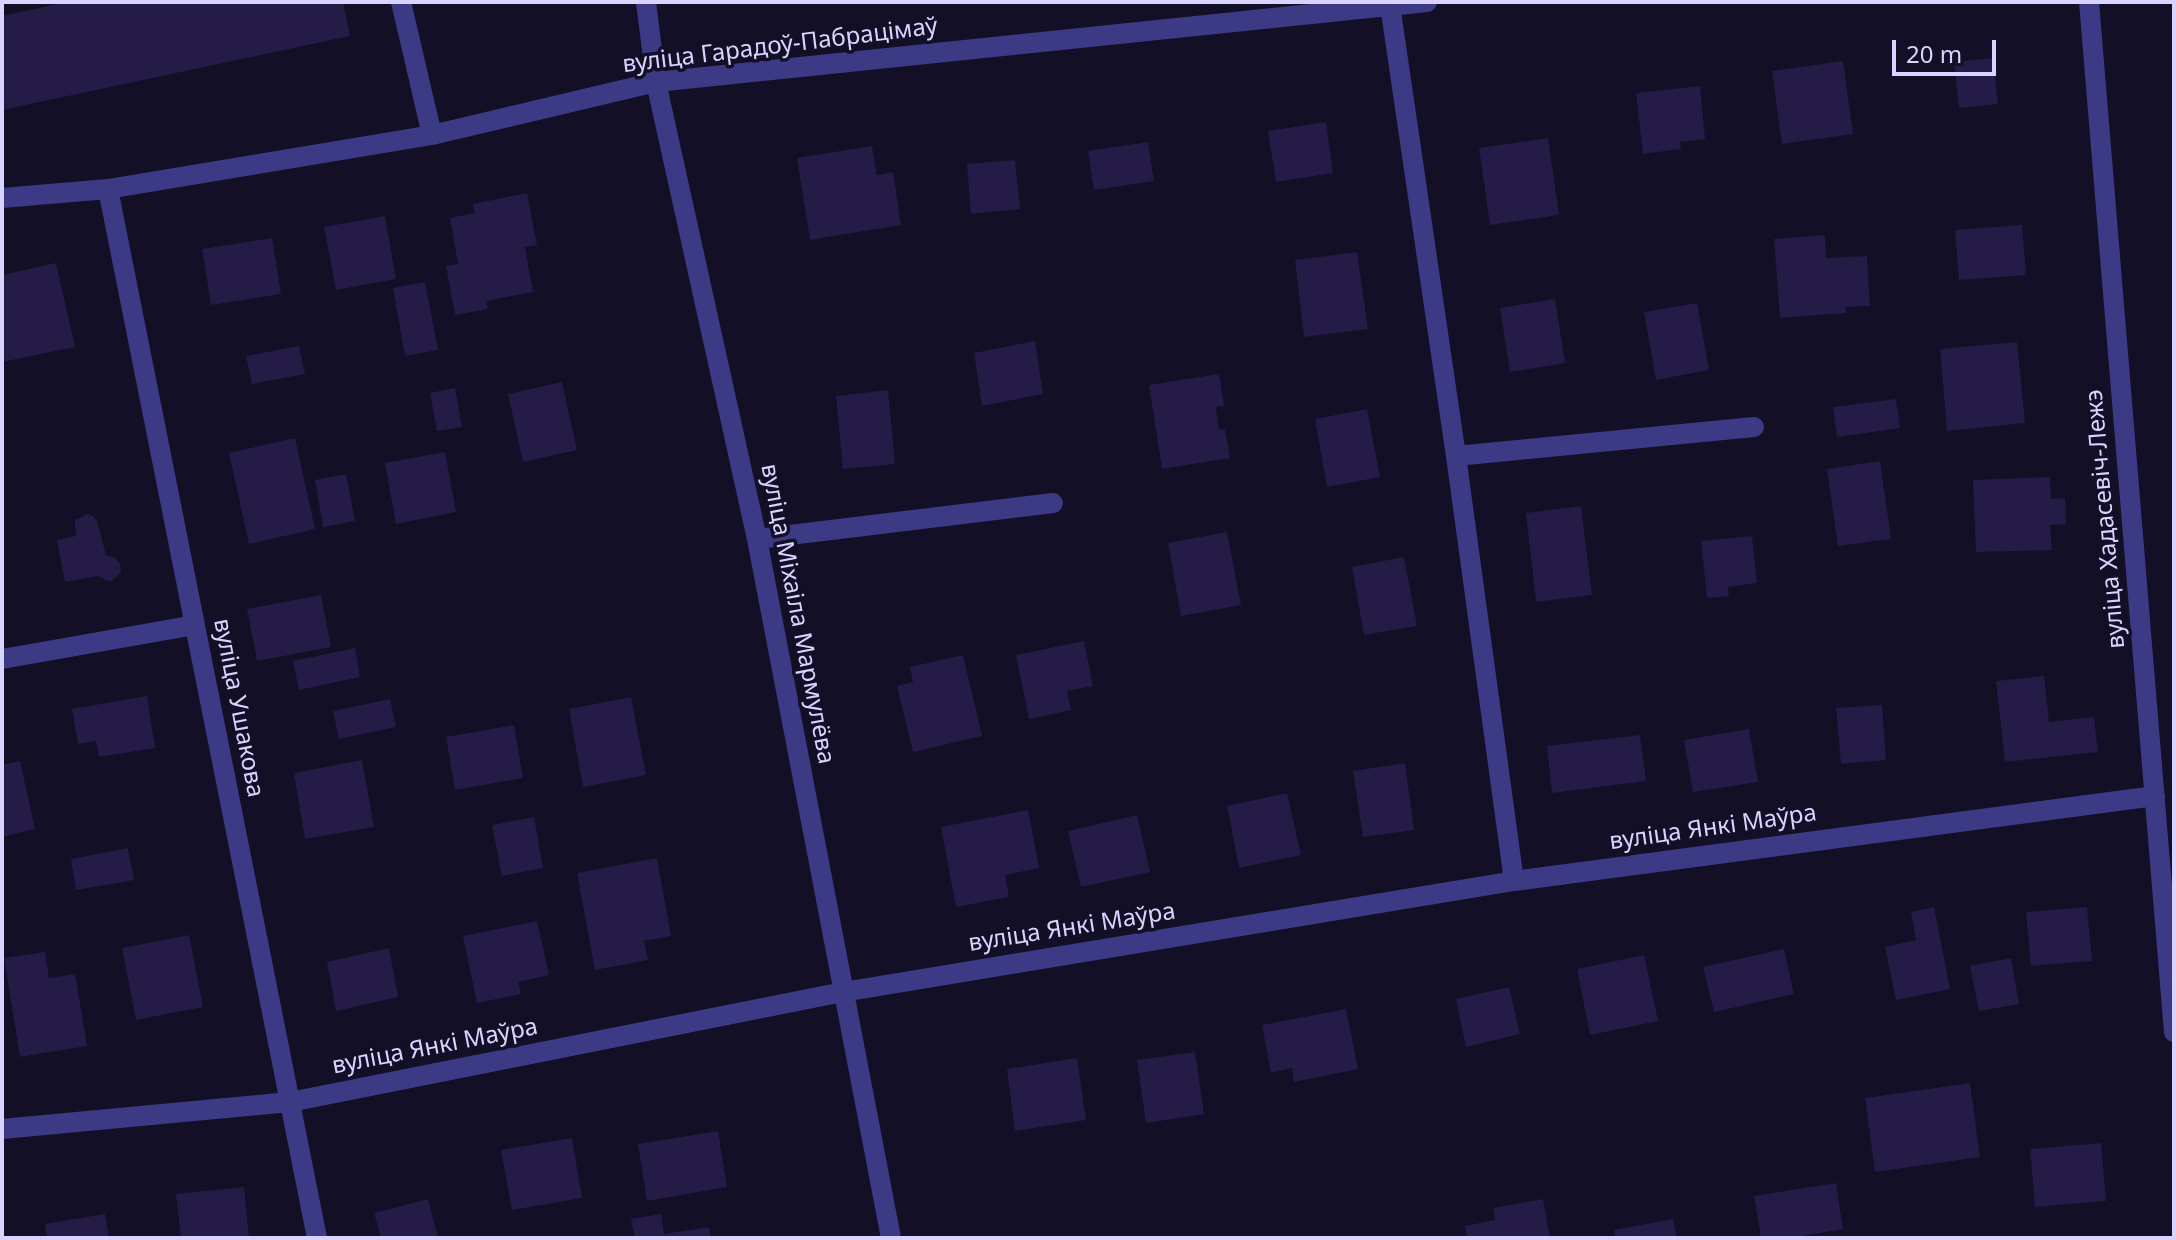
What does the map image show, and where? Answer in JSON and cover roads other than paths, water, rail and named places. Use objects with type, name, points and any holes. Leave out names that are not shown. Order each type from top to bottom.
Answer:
[{"type":"street","points":[[401,2],[432,135]]},
{"type":"street","name":"вуліца Міхаіла Мармулёва","points":[[646,2],[656,82],[757,539],[891,1238]]},
{"type":"street","name":"вуліца Гарадоў-Пабрацімаў","points":[[2,198],[108,189],[432,135],[656,82],[1427,2]]},
{"type":"street","name":"вуліца Хадасевіч-Лежэ","points":[[2089,2],[2174,1032]]},
{"type":"street","points":[[1390,5],[1514,881]]},
{"type":"street","name":"вуліца Ушакова","points":[[108,189],[317,1238]]},
{"type":"street","points":[[1456,456],[1754,427]]},
{"type":"street","points":[[757,539],[1053,503]]},
{"type":"street","points":[[2,659],[195,625]]},
{"type":"street","name":"вуліца Янкі Маўра","points":[[2,1129],[290,1102],[843,992],[1514,881],[2155,796]]}]
